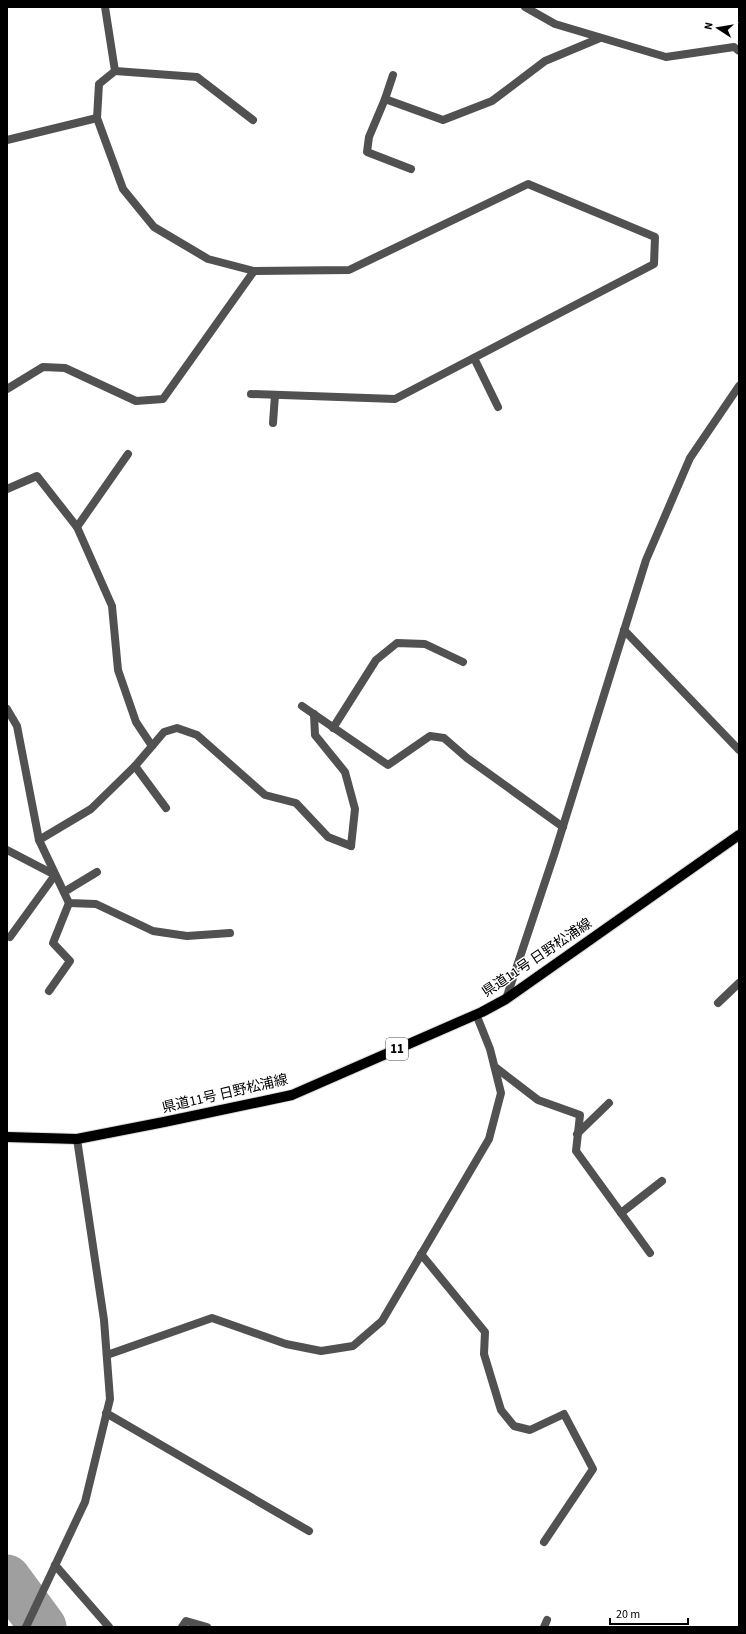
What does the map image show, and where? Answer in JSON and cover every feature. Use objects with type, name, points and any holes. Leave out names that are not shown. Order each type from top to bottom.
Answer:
[{"type":"main road","name":"県道11号 日野松浦線","points":[[7,1137],[77,1139],[292,1095],[476,1014],[506,999],[739,835]]},
{"type":"street","points":[[105,7],[115,71]]},
{"type":"street","points":[[525,7],[555,24],[666,57],[734,47],[739,51]]},
{"type":"street","points":[[385,99],[443,120],[492,101],[545,61],[600,38]]},
{"type":"street","points":[[251,394],[395,399],[654,264],[656,237],[528,184],[349,270],[254,271],[208,259],[154,227],[123,189],[97,118],[99,84],[115,71],[197,78],[253,120]]},
{"type":"street","points":[[393,75],[385,99],[368,137],[367,152],[411,169]]},
{"type":"street","points":[[7,140],[97,118]]},
{"type":"street","points":[[7,389],[43,368],[65,368],[136,401],[163,399],[254,271]]},
{"type":"street","points":[[474,358],[498,407]]},
{"type":"street","points":[[506,999],[563,827],[646,560],[690,458],[739,386]]},
{"type":"street","points":[[273,423],[275,395]]},
{"type":"street","points":[[77,527],[128,454]]},
{"type":"street","points":[[7,489],[38,476],[77,527],[112,606],[118,670],[136,722],[152,746]]},
{"type":"street","points":[[624,630],[739,750]]},
{"type":"street","points":[[333,728],[376,660],[397,643],[425,644],[463,662]]},
{"type":"street","points":[[302,706],[388,765],[430,736],[444,738],[467,758],[563,827]]},
{"type":"street","points":[[8,713],[17,726],[39,840],[69,903],[53,943],[70,961],[49,991]]},
{"type":"street","points":[[39,840],[91,809],[134,766],[164,732],[177,728],[197,735],[265,795],[296,803],[328,837],[351,846],[355,809],[346,772],[315,735],[314,714]]},
{"type":"street","points":[[134,766],[166,808]]},
{"type":"street","points":[[7,850],[55,875]]},
{"type":"street","points":[[64,892],[97,872]]},
{"type":"street","points":[[10,937],[55,875]]},
{"type":"street","points":[[69,903],[96,904],[153,931],[187,936],[230,933]]},
{"type":"street","points":[[718,1003],[739,983]]},
{"type":"street","points":[[107,1356],[212,1318],[286,1344],[321,1351],[353,1346],[382,1321],[489,1139],[501,1093],[490,1049],[476,1014]]},
{"type":"street","points":[[495,1067],[538,1100],[580,1115],[576,1151],[650,1253]]},
{"type":"street","points":[[578,1134],[609,1103]]},
{"type":"street","points":[[26,1627],[86,1502],[110,1399],[104,1320],[77,1139]]},
{"type":"street","points":[[621,1213],[662,1181]]},
{"type":"street","points":[[421,1254],[485,1332],[484,1354],[501,1410],[514,1426],[530,1430],[564,1414],[593,1468],[544,1542]]},
{"type":"street","points":[[106,1413],[309,1531]]},
{"type":"street","points":[[55,1565],[109,1627]]},
{"type":"street","points":[[182,1627],[186,1621],[207,1627]]},
{"type":"waterway","points":[[7,1578],[43,1627]]}]
